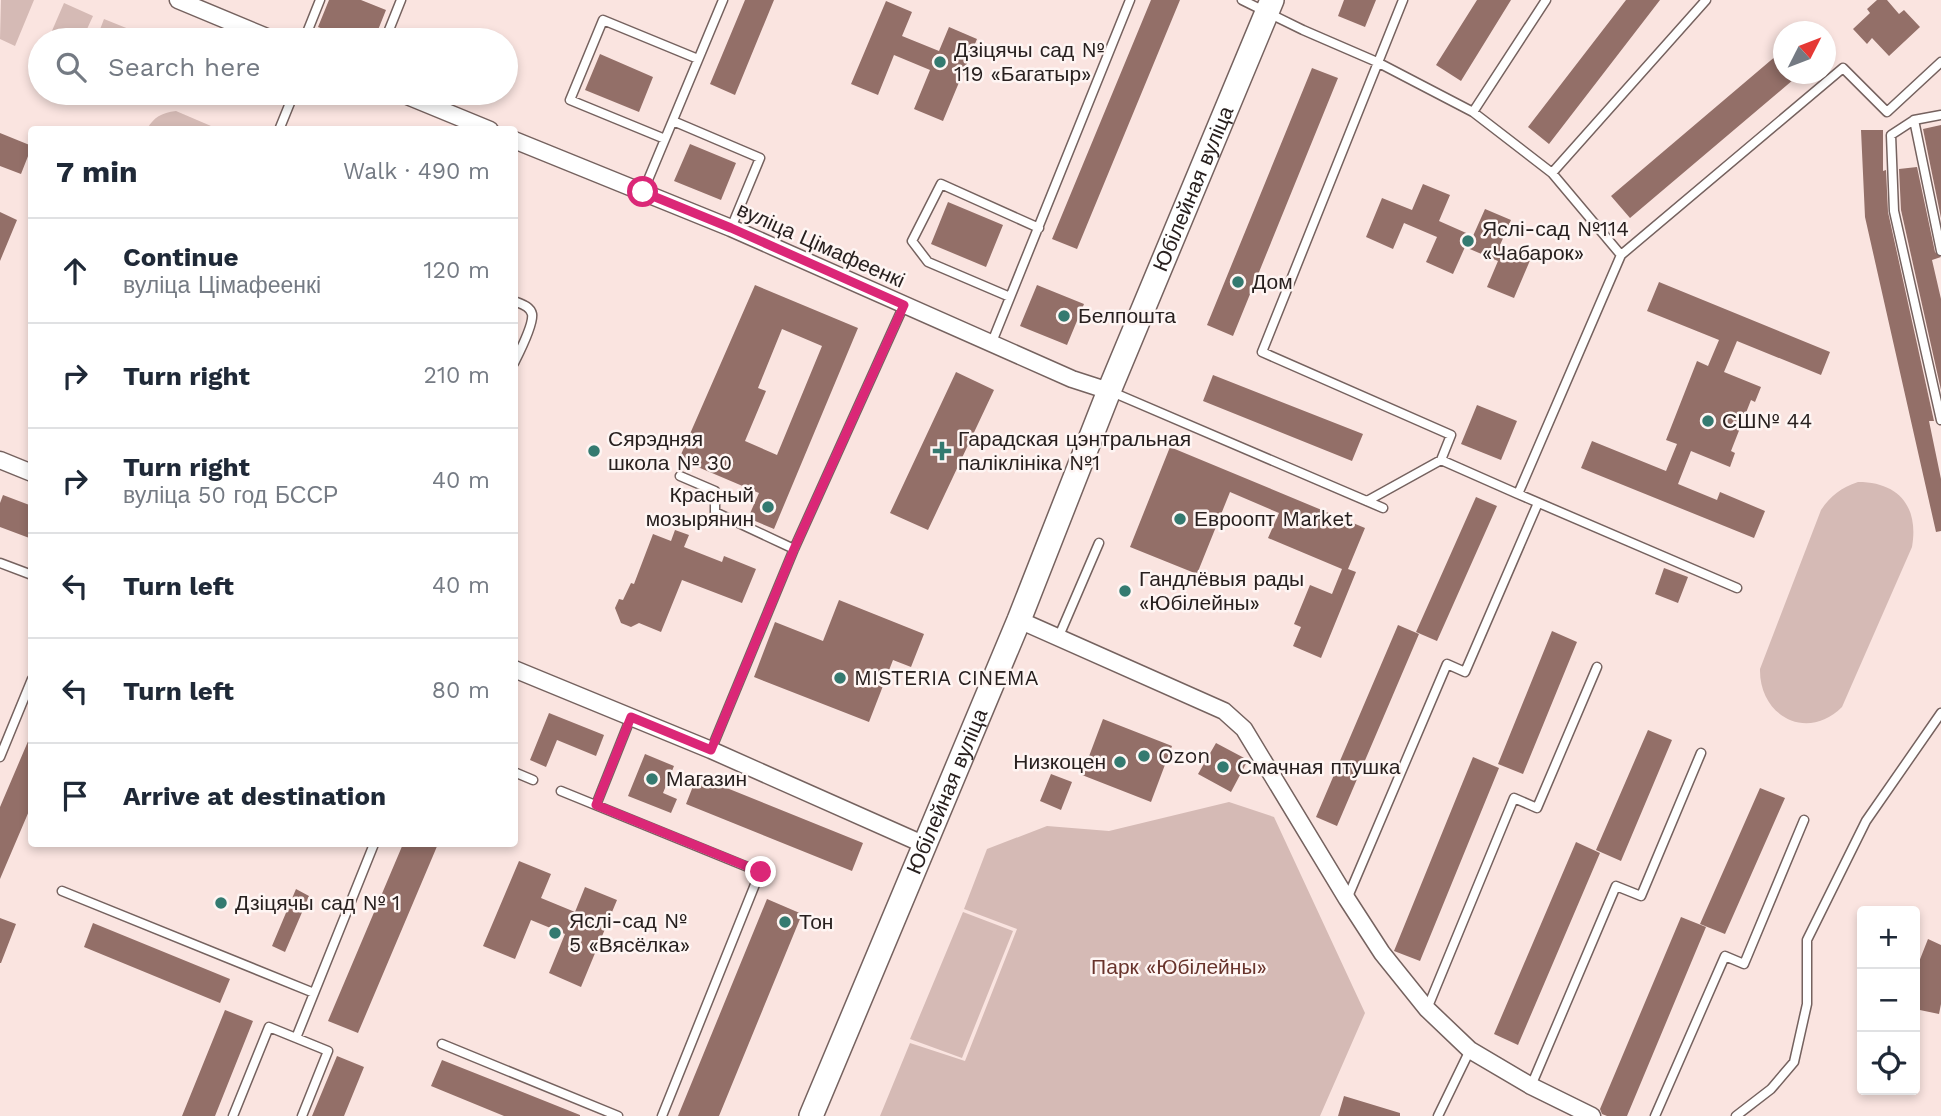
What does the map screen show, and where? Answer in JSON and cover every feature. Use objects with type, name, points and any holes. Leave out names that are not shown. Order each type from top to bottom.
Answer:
[{"type":"main road","name":"Юбілейная вуліца","points":[[811,1116],[1019,620],[1109,391],[1269,6]]},
{"type":"street","points":[[178,0],[245,28]]},
{"type":"street","points":[[429,105],[480,126]]},
{"type":"street","name":"вуліца Цімафеенкі","points":[[518,142],[731,228],[1072,379],[1109,391]]},
{"type":"street","points":[[0,460],[28,471]]},
{"type":"street","points":[[1019,620],[1224,711],[1244,729],[1382,953],[1427,1009],[1470,1051],[1531,1086],[1592,1116]]},
{"type":"street","points":[[518,672],[711,750],[925,845]]},
{"type":"lane","points":[[309,28],[320,0]]},
{"type":"lane","points":[[390,28],[401,0]]},
{"type":"lane","points":[[643,192],[723,0]]},
{"type":"lane","points":[[992,342],[1130,0]]},
{"type":"lane","points":[[1242,0],[1269,6],[1473,112],[1552,173],[1621,255]]},
{"type":"lane","points":[[1367,501],[1441,460],[1451,435],[1262,352],[1403,0]]},
{"type":"lane","points":[[1473,112],[1546,0]]},
{"type":"lane","points":[[1552,173],[1706,0]]},
{"type":"lane","points":[[665,139],[570,100],[603,20],[698,59]]},
{"type":"lane","points":[[1518,494],[1621,255],[1843,68],[1887,112],[1941,62]]},
{"type":"lane","points":[[281,126],[289,105]]},
{"type":"lane","points":[[1941,115],[1913,120],[1891,135],[1894,211],[1941,420]]},
{"type":"lane","points":[[1913,120],[1941,251]]},
{"type":"lane","points":[[673,121],[760,158],[731,228]]},
{"type":"lane","points":[[1010,297],[928,262],[912,241],[941,184],[1039,228]]},
{"type":"lane","points":[[518,303],[527,307],[532,314],[518,354]]},
{"type":"lane","points":[[711,750],[794,549],[904,305]]},
{"type":"lane","points":[[1109,391],[1383,508]]},
{"type":"lane","points":[[1441,460],[1737,587]]},
{"type":"lane","points":[[680,476],[715,491],[715,512],[794,549]]},
{"type":"lane","points":[[1347,899],[1447,664],[1465,672],[1538,503]]},
{"type":"lane","points":[[1059,636],[1099,543]]},
{"type":"lane","points":[[0,563],[28,574]]},
{"type":"lane","points":[[1427,1009],[1514,798],[1537,808],[1597,667]]},
{"type":"lane","points":[[0,757],[28,689]]},
{"type":"lane","points":[[1736,1116],[1771,1089],[1794,1062],[1807,1004],[1807,940],[1866,821],[1941,713]]},
{"type":"lane","points":[[596,805],[631,717]]},
{"type":"lane","points":[[1531,1086],[1616,886],[1641,896],[1701,753]]},
{"type":"lane","points":[[518,774],[533,780]]},
{"type":"lane","points":[[561,791],[761,872],[662,1116]]},
{"type":"lane","points":[[1655,1116],[1726,956],[1744,964],[1804,820]]},
{"type":"lane","points":[[296,1038],[373,847]]},
{"type":"lane","points":[[62,891],[314,993]]},
{"type":"lane","points":[[233,1116],[269,1027],[328,1051],[302,1116]]},
{"type":"lane","points":[[442,1044],[618,1116]]},
{"type":"lane","points":[[1437,1116],[1470,1051]]},
{"type":"green space","points":[[1,0],[34,0],[15,46],[0,39]]},
{"type":"green space","points":[[64,3],[93,16],[88,28],[53,28]]},
{"type":"green space","points":[[104,19],[126,28],[101,28]]},
{"type":"green space","points":[[176,111],[211,126],[149,126],[158,116]]},
{"type":"green space","points":[[1858,482],[1885,487],[1903,500],[1912,520],[1912,547],[1842,707],[1828,717],[1800,723],[1776,711],[1767,700],[1760,669],[1821,510],[1837,493]]},
{"type":"green space","name":"Парк «Юбілейны»","points":[[1229,802],[1274,817],[1365,1013],[1320,1116],[880,1116],[910,1043],[965,1061],[1017,929],[964,909],[987,849],[1047,826],[1109,831]]},
{"type":"green space","points":[[963,912],[1013,931],[962,1058],[910,1039]]},
{"type":"building","points":[[329,0],[361,0],[386,10],[379,28],[318,27]]},
{"type":"building","points":[[745,0],[774,0],[735,95],[710,84]]},
{"type":"building","points":[[1151,0],[1180,0],[1077,249],[1052,239]]},
{"type":"building","points":[[1344,0],[1376,0],[1365,27],[1338,16]]},
{"type":"building","points":[[1477,0],[1511,0],[1461,81],[1436,65]]},
{"type":"building","points":[[1626,0],[1660,0],[1549,144],[1528,127]]},
{"type":"building","points":[[1877,0],[1887,0],[1899,14],[1904,10],[1920,27],[1889,56],[1872,38],[1867,44],[1853,29],[1870,13],[1867,9]]},
{"type":"building","name":"Дзіцячы сад № 119 «Багатыр»","points":[[886,1],[912,12],[902,36],[939,51],[949,27],[977,39],[943,121],[914,109],[930,70],[894,55],[878,95],[851,84]]},
{"type":"building","points":[[600,54],[653,77],[639,112],[585,90]]},
{"type":"building","points":[[1773,58],[1773,84],[1788,84],[1630,218],[1611,196]]},
{"type":"building","points":[[1312,68],[1338,78],[1233,336],[1207,325]]},
{"type":"building","points":[[1941,125],[1941,218],[1923,129]]},
{"type":"building","points":[[1861,130],[1883,130],[1883,171],[1886,170],[1888,212],[1934,421],[1929,421],[1941,479],[1941,531],[1936,532],[1865,217]]},
{"type":"building","points":[[0,133],[28,144],[28,156],[21,174],[0,166]]},
{"type":"building","points":[[690,144],[736,163],[721,200],[674,181]]},
{"type":"building","points":[[1917,167],[1935,252],[1941,257],[1932,260],[1941,299],[1941,390],[1901,210],[1899,169]]},
{"type":"building","name":"Яслі-сад №114 «Чабарок»","points":[[1423,184],[1450,195],[1439,221],[1473,236],[1485,209],[1511,220],[1500,245],[1531,258],[1514,298],[1487,287],[1498,261],[1465,247],[1453,274],[1426,262],[1437,237],[1404,223],[1393,249],[1366,237],[1382,198],[1412,210]]},
{"type":"building","points":[[948,202],[1003,225],[986,267],[931,244]]},
{"type":"building","points":[[0,212],[17,220],[0,261]]},
{"type":"building","name":"СШ№ 44","points":[[1659,282],[1830,352],[1821,375],[1737,341],[1724,372],[1761,387],[1755,402],[1751,400],[1731,451],[1735,453],[1730,467],[1691,451],[1678,484],[1717,500],[1720,492],[1765,511],[1754,538],[1581,468],[1592,441],[1666,471],[1677,444],[1666,440],[1697,361],[1708,366],[1719,340],[1647,311]]},
{"type":"building","points":[[755,285],[858,328],[774,529],[748,518],[759,493],[679,459]],"holes":[[[782,329],[822,346],[777,455],[745,441],[766,391],[758,388]]]},
{"type":"building","points":[[1037,285],[1084,304],[1067,345],[1020,326]]},
{"type":"building","name":"Гарадская цэнтральная паліклініка №1","points":[[956,372],[994,390],[928,530],[890,513]]},
{"type":"building","points":[[1213,375],[1363,434],[1352,461],[1203,401]]},
{"type":"building","points":[[1477,405],[1517,421],[1501,460],[1461,444]]},
{"type":"building","points":[[1170,447],[1365,528],[1348,569],[1356,572],[1321,658],[1293,646],[1301,627],[1294,624],[1310,585],[1332,594],[1342,569],[1268,538],[1279,513],[1230,492],[1197,574],[1130,547]]},
{"type":"building","points":[[3,495],[28,504],[28,538],[0,527],[0,503]]},
{"type":"building","points":[[1476,497],[1497,506],[1437,641],[1416,632]]},
{"type":"building","points":[[675,530],[689,535],[684,547],[722,562],[724,556],[756,569],[742,603],[682,580],[661,632],[639,623],[631,627],[621,623],[615,608],[619,599],[623,600],[631,583],[634,584],[653,534],[671,541]]},
{"type":"building","points":[[1664,568],[1688,577],[1678,603],[1655,594]]},
{"type":"building","points":[[839,600],[924,634],[911,667],[893,660],[869,722],[754,677],[775,622],[823,641]]},
{"type":"building","points":[[1398,625],[1419,634],[1337,826],[1316,817]]},
{"type":"building","points":[[1552,631],[1577,642],[1523,774],[1498,764]]},
{"type":"building","points":[[549,713],[604,735],[596,756],[557,740],[546,767],[530,760]]},
{"type":"building","points":[[1103,719],[1172,746],[1151,802],[1082,775]]},
{"type":"building","points":[[1648,730],[1672,740],[1621,861],[1596,850]]},
{"type":"building","points":[[28,741],[28,813],[0,879],[0,807]]},
{"type":"building","name":"Смачная птушка","points":[[1216,743],[1248,760],[1231,792],[1198,774]]},
{"type":"building","name":"Магазин","points":[[645,754],[674,766],[663,793],[677,799],[671,813],[628,796]]},
{"type":"building","points":[[1473,757],[1499,768],[1420,961],[1394,951]]},
{"type":"building","points":[[1051,774],[1072,782],[1061,810],[1040,801]]},
{"type":"building","points":[[697,776],[863,843],[852,871],[686,804]]},
{"type":"building","points":[[1760,788],[1785,798],[1725,934],[1700,924]]},
{"type":"building","points":[[1576,842],[1600,853],[1518,1045],[1494,1034]]},
{"type":"building","points":[[402,847],[437,847],[358,1033],[328,1021]]},
{"type":"building","points":[[519,861],[551,874],[541,898],[575,912],[585,887],[617,900],[581,987],[549,973],[565,934],[531,920],[515,959],[483,946]]},
{"type":"building","points":[[296,889],[309,896],[285,952],[272,946]]},
{"type":"building","points":[[767,899],[802,914],[719,1116],[678,1116]]},
{"type":"building","points":[[1681,917],[1706,927],[1627,1116],[1607,1116],[1602,1114],[1600,1109]]},
{"type":"building","points":[[0,918],[16,924],[1,963],[0,963]]},
{"type":"building","points":[[93,923],[230,979],[220,1003],[84,947]]},
{"type":"building","points":[[1928,939],[1941,945],[1939,1014],[1920,1010],[1920,959]]},
{"type":"building","points":[[225,1010],[253,1021],[215,1116],[182,1116]]},
{"type":"building","points":[[337,1056],[364,1067],[344,1116],[312,1116]]},
{"type":"building","points":[[442,1060],[580,1116],[504,1116],[431,1086]]},
{"type":"building","points":[[1344,1096],[1400,1113],[1400,1116],[1338,1116]]},
{"type":"place","name":"Дзіцячы сад № 119 «Багатыр»","points":[[940,62]]},
{"type":"place","name":"Яслі-сад №114 «Чабарок»","points":[[1468,241]]},
{"type":"place","name":"Дом","points":[[1238,282]]},
{"type":"place","name":"Белпошта","points":[[1064,316]]},
{"type":"place","name":"СШ№ 44","points":[[1708,421]]},
{"type":"place","name":"Сярэдняя школа № 30","points":[[594,451]]},
{"type":"place","name":"Гарадская цэнтральная паліклініка №1","points":[[942,451]]},
{"type":"place","name":"Красный мозырянин","points":[[768,507]]},
{"type":"place","name":"Евроопт Market","points":[[1180,519]]},
{"type":"place","name":"Гандлёвыя рады «Юбілейны»","points":[[1125,591]]},
{"type":"place","name":"MISTERIA CINEMA","points":[[840,678]]},
{"type":"place","name":"Ozon","points":[[1144,756]]},
{"type":"place","name":"Низкоцен","points":[[1120,762]]},
{"type":"place","name":"Смачная птушка","points":[[1223,767]]},
{"type":"place","name":"Магазин","points":[[652,779]]},
{"type":"place","name":"Дзіцячы сад № 1","points":[[221,903]]},
{"type":"place","name":"Тон","points":[[785,922]]},
{"type":"place","name":"Яслі-сад № 5 «Вясёлка»","points":[[555,933]]},
{"type":"route","points":[[643,192],[904,305],[794,549],[711,750],[631,717],[596,805],[761,872]]}]
